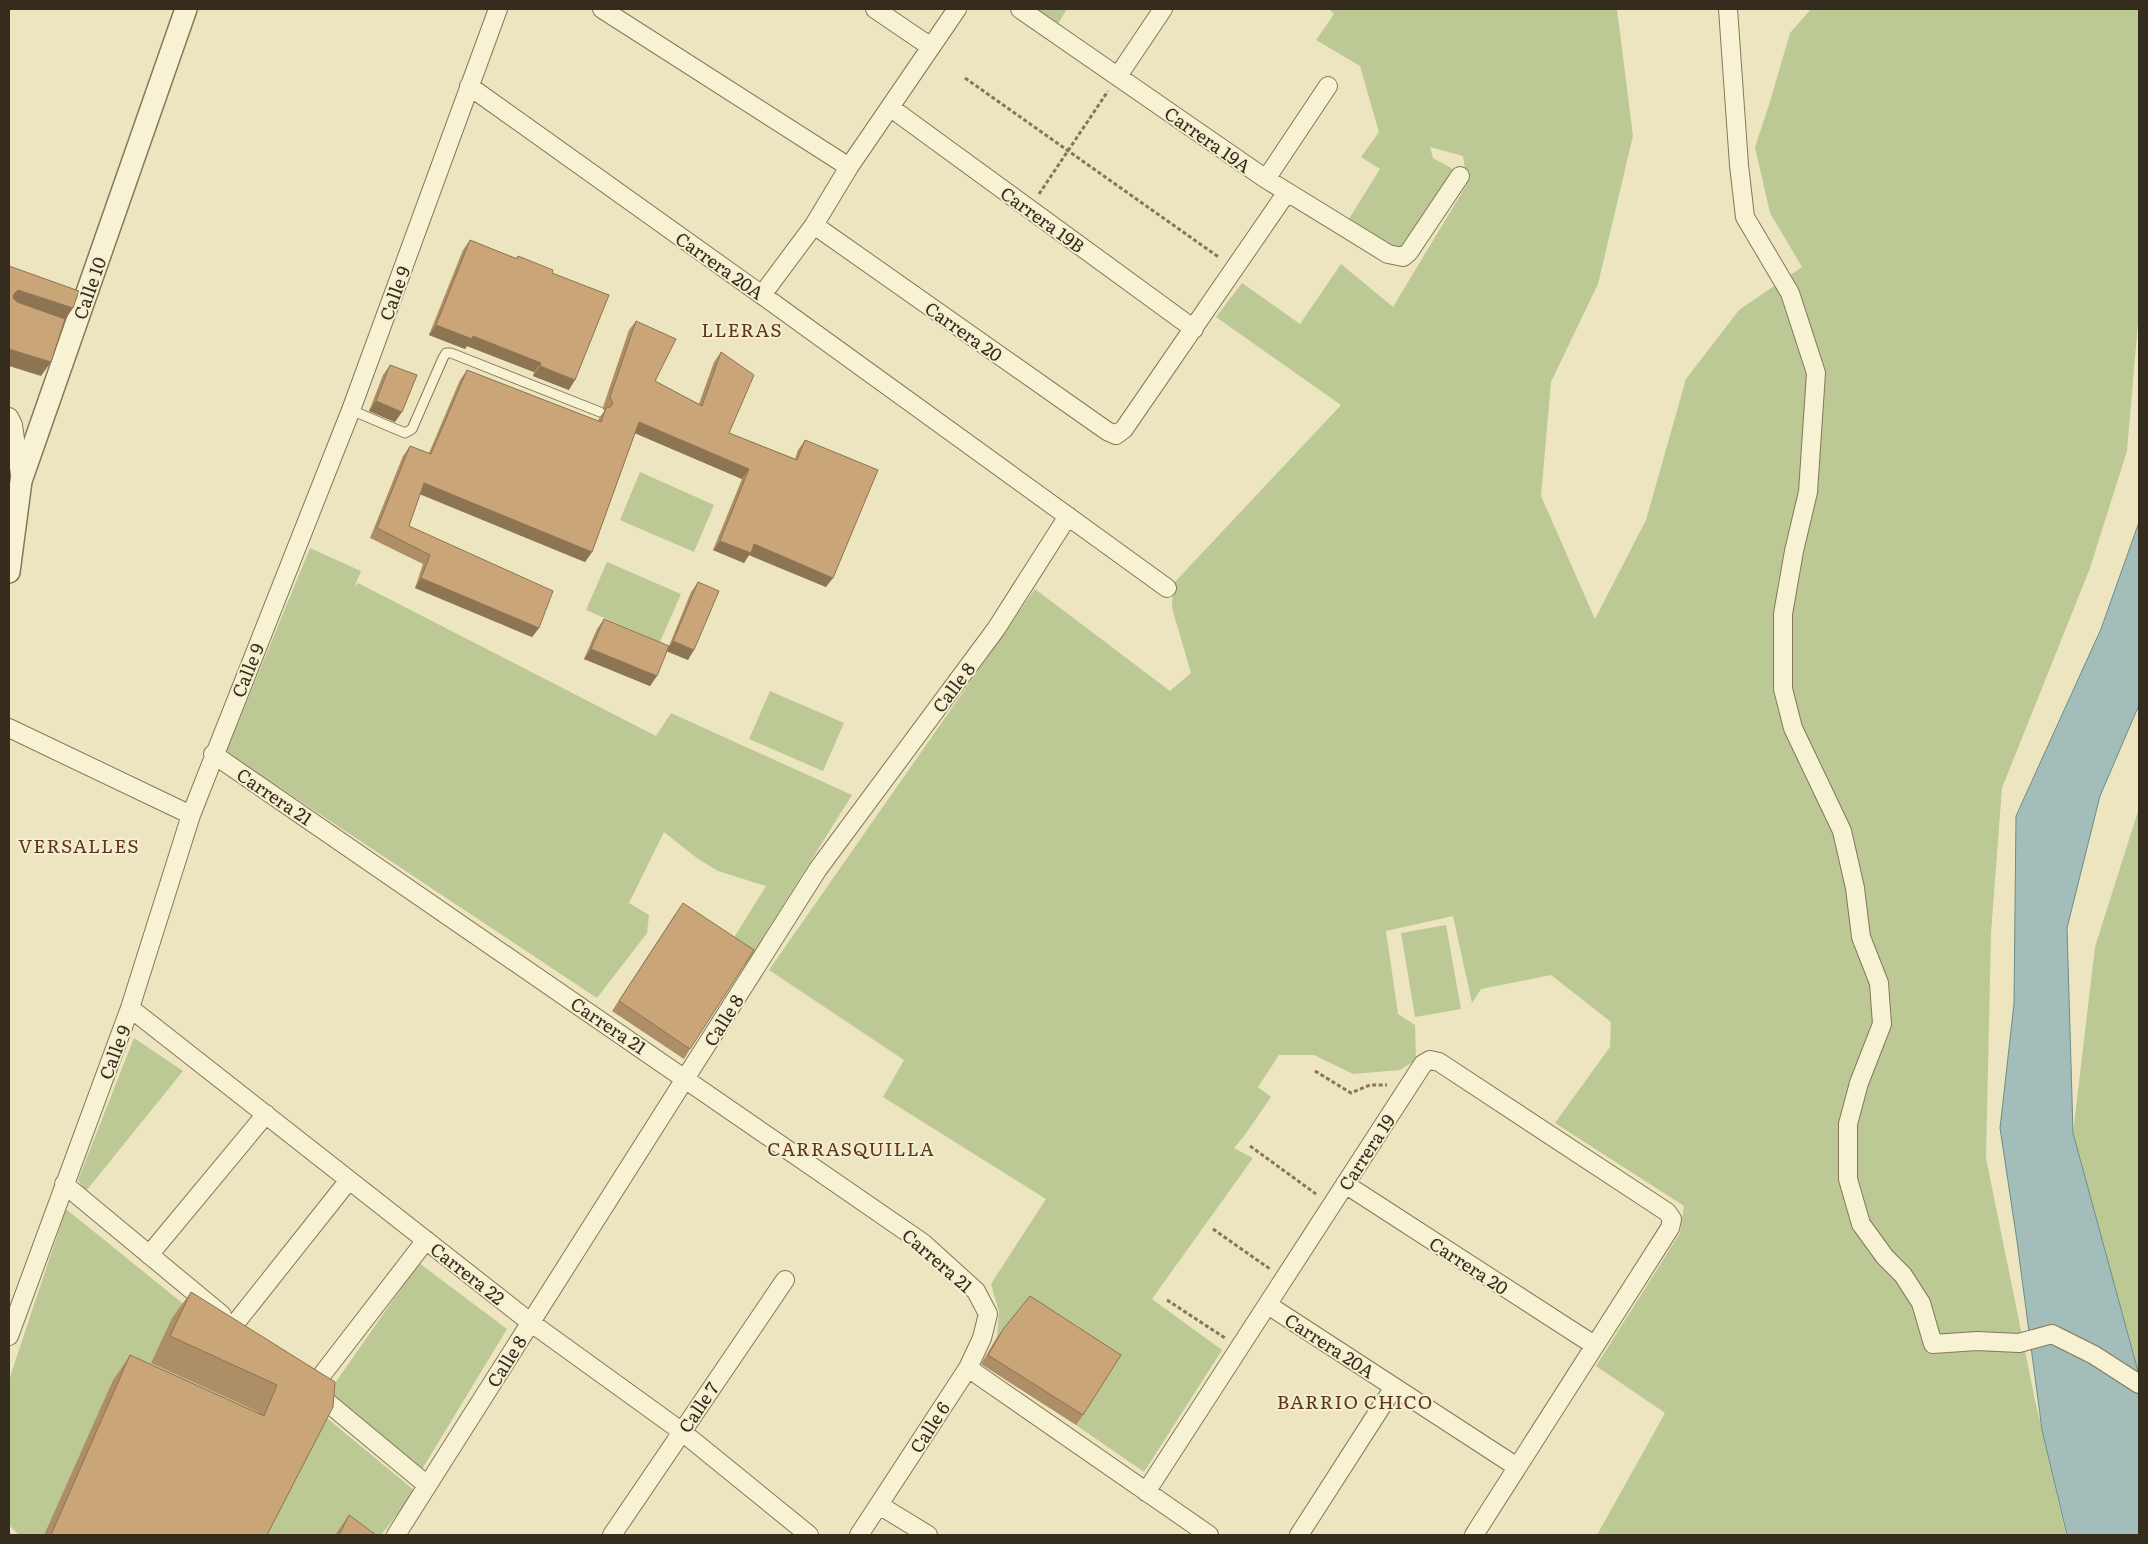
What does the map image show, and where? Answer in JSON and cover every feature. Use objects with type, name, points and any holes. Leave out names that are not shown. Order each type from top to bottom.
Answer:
[{"type":"street","name":"Calle 10","points":[[9,572],[21,481],[69,332],[186,9]]},
{"type":"street","name":"Calle 9","points":[[9,1336],[130,1008],[191,815],[213,754],[351,410],[498,9]]},
{"type":"street","points":[[602,9],[849,167]]},
{"type":"street","points":[[875,9],[931,47]]},
{"type":"street","points":[[762,295],[814,225],[849,167],[957,9]]},
{"type":"street","name":"Carrera 19A","points":[[1020,9],[1266,179],[1388,254],[1403,257],[1409,252],[1460,176]]},
{"type":"street","points":[[1118,76],[1163,9]]},
{"type":"street","points":[[1728,9],[1739,164],[1745,217],[1790,293],[1816,373],[1808,492],[1794,551],[1783,614],[1783,689],[1793,728],[1842,831],[1854,888],[1861,937],[1879,983],[1882,1024],[1859,1083],[1848,1124],[1848,1179],[1861,1224],[1885,1257],[1903,1275],[1921,1303],[1933,1344],[1977,1341],[2018,1343],[2052,1334],[2094,1355],[2139,1384]]},
{"type":"street","name":"Carrera 20A","points":[[469,86],[1167,588]]},
{"type":"street","points":[[1266,179],[1328,86]]},
{"type":"street","name":"Carrera 19B","points":[[891,108],[1194,329]]},
{"type":"street","points":[[1194,329],[1287,192]]},
{"type":"street","name":"Carrera 20","points":[[814,225],[1107,431],[1116,435],[1124,429],[1194,329]]},
{"type":"street","points":[[9,417],[13,425],[21,481]]},
{"type":"street","name":"Calle 8","points":[[396,1535],[818,869],[996,629],[1068,516]]},
{"type":"street","points":[[9,728],[191,815]]},
{"type":"street","name":"Carrera 21","points":[[213,754],[687,1078],[923,1243],[976,1290],[988,1314]]},
{"type":"street","name":"Carrera 22","points":[[130,1008],[530,1322],[681,1431],[808,1535]]},
{"type":"street","name":"Carrera 19","points":[[1146,1492],[1423,1064],[1430,1060],[1439,1062],[1667,1212],[1672,1219],[1670,1228],[1594,1345]]},
{"type":"street","points":[[150,1255],[266,1114]]},
{"type":"street","points":[[234,1325],[349,1180]]},
{"type":"street","points":[[64,1184],[250,1338]]},
{"type":"street","name":"Carrera 20","points":[[1345,1184],[1594,1345]]},
{"type":"street","points":[[311,1389],[426,1240]]},
{"type":"street","name":"Calle 7","points":[[612,1535],[785,1280]]},
{"type":"street","name":"Carrera 20A","points":[[1268,1304],[1517,1468]]},
{"type":"street","name":"Calle 6","points":[[859,1535],[968,1368],[982,1338],[988,1314]]},
{"type":"street","points":[[1474,1535],[1594,1345]]},
{"type":"street","points":[[968,1368],[1209,1535]]},
{"type":"street","points":[[296,1376],[427,1485]]},
{"type":"street","points":[[1299,1535],[1394,1387]]},
{"type":"street","points":[[879,1505],[928,1535]]},
{"type":"lane","points":[[351,410],[405,433],[412,429],[443,358],[446,353],[451,353],[600,412]]},
{"type":"path","points":[[1028,208],[1069,151],[1118,76]]},
{"type":"path","points":[[965,78],[1235,268]]},
{"type":"path","points":[[1315,1071],[1351,1093],[1370,1085],[1410,1084]]},
{"type":"path","points":[[1250,1146],[1331,1205]]},
{"type":"path","points":[[1213,1229],[1283,1279]]},
{"type":"path","points":[[1167,1300],[1239,1348]]},
{"type":"green space","points":[[1034,9],[1067,9],[1057,25]]},
{"type":"green space","points":[[1329,9],[1617,9],[1633,136],[1598,284],[1551,382],[1541,496],[1595,619],[1646,520],[1686,379],[1739,310],[1802,267],[1770,213],[1755,147],[1790,33],[1811,9],[2139,9],[2139,311],[2127,451],[2090,568],[2002,788],[1991,933],[1986,1158],[2035,1400],[2066,1535],[1597,1535],[1665,1413],[1596,1366],[1680,1233],[1684,1206],[1555,1123],[1610,1047],[1611,1022],[1551,975],[1481,989],[1472,1003],[1453,916],[1386,931],[1398,1014],[1415,1025],[1416,1060],[1400,1070],[1353,1074],[1314,1055],[1279,1055],[1258,1087],[1271,1097],[1234,1148],[1253,1158],[1152,1299],[1222,1350],[1144,1472],[1076,1425],[1023,1306],[997,1337],[999,1312],[991,1284],[1046,1199],[883,1097],[904,1060],[769,970],[1035,589],[1170,691],[1191,673],[1172,608],[1173,584],[1341,405],[1216,317],[1242,283],[1300,324],[1341,264],[1393,307],[1467,184],[1463,156],[1430,147],[1433,158],[1458,172],[1401,252],[1347,222],[1380,169],[1361,157],[1379,132],[1360,66],[1316,40],[1334,14]]},
{"type":"green space","points":[[640,472],[714,505],[694,552],[620,520]]},
{"type":"green space","points":[[310,548],[361,571],[354,588],[358,583],[656,736],[671,713],[852,795],[748,961],[728,947],[766,886],[718,871],[698,859],[664,832],[629,903],[649,915],[647,933],[597,998],[226,752]]},
{"type":"green space","points":[[607,562],[681,594],[660,642],[586,610]]},
{"type":"green space","points":[[770,691],[844,723],[823,771],[749,739]]},
{"type":"green space","points":[[2139,808],[2139,1375],[2073,1133],[2095,947]]},
{"type":"green space","points":[[1446,925],[1461,1009],[1415,1017],[1401,933]]},
{"type":"green space","points":[[134,1038],[183,1071],[86,1191],[78,1180]]},
{"type":"green space","points":[[66,1209],[286,1387],[151,1363],[258,1412],[206,1535],[112,1382],[44,1535],[19,1535],[9,1525],[9,1380]]},
{"type":"green space","points":[[419,1263],[507,1329],[421,1471],[328,1393]]},
{"type":"green space","points":[[316,1409],[415,1491],[381,1535],[262,1535]]},
{"type":"water","points":[[2139,522],[2139,705],[2100,796],[2067,928],[2073,1133],[2139,1375],[2139,1535],[2067,1535],[2042,1430],[2000,1128],[2014,1004],[2016,816],[2101,629]]},
{"type":"building","points":[[470,240],[517,259],[518,256],[553,270],[552,273],[609,295],[575,380],[540,366],[541,363],[473,336],[472,339],[436,325]]},
{"type":"building","points":[[9,266],[79,291],[73,308],[18,290],[14,294],[13,298],[17,302],[65,319],[51,362],[9,349]]},
{"type":"building","points":[[636,321],[676,339],[655,381],[702,406],[721,352],[754,375],[729,433],[797,460],[805,440],[878,470],[833,578],[754,544],[751,553],[720,541],[749,469],[639,422],[592,552],[424,483],[409,526],[553,591],[539,628],[421,578],[430,555],[377,528],[410,446],[431,454],[467,370],[601,422],[606,408],[613,404],[610,397]]},
{"type":"building","points":[[390,365],[417,375],[402,412],[376,401]]},
{"type":"building","points":[[698,582],[719,591],[694,650],[673,641]]},
{"type":"building","points":[[604,619],[669,646],[657,676],[591,649]]},
{"type":"building","points":[[683,903],[754,950],[690,1049],[619,1001]]},
{"type":"building","points":[[191,1292],[335,1382],[333,1407],[267,1535],[51,1535],[130,1355],[264,1416],[277,1385],[170,1336]]},
{"type":"building","points":[[1030,1296],[1121,1355],[1083,1415],[988,1355],[1004,1328]]},
{"type":"building","points":[[349,1515],[376,1535],[339,1535]]},
{"type":"district","name":"LLERAS","points":[[742,329]]},
{"type":"district","name":"VERSALLES","points":[[79,845]]},
{"type":"district","name":"CARRASQUILLA","points":[[851,1148]]},
{"type":"district","name":"BARRIO CHICO","points":[[1355,1401]]}]
